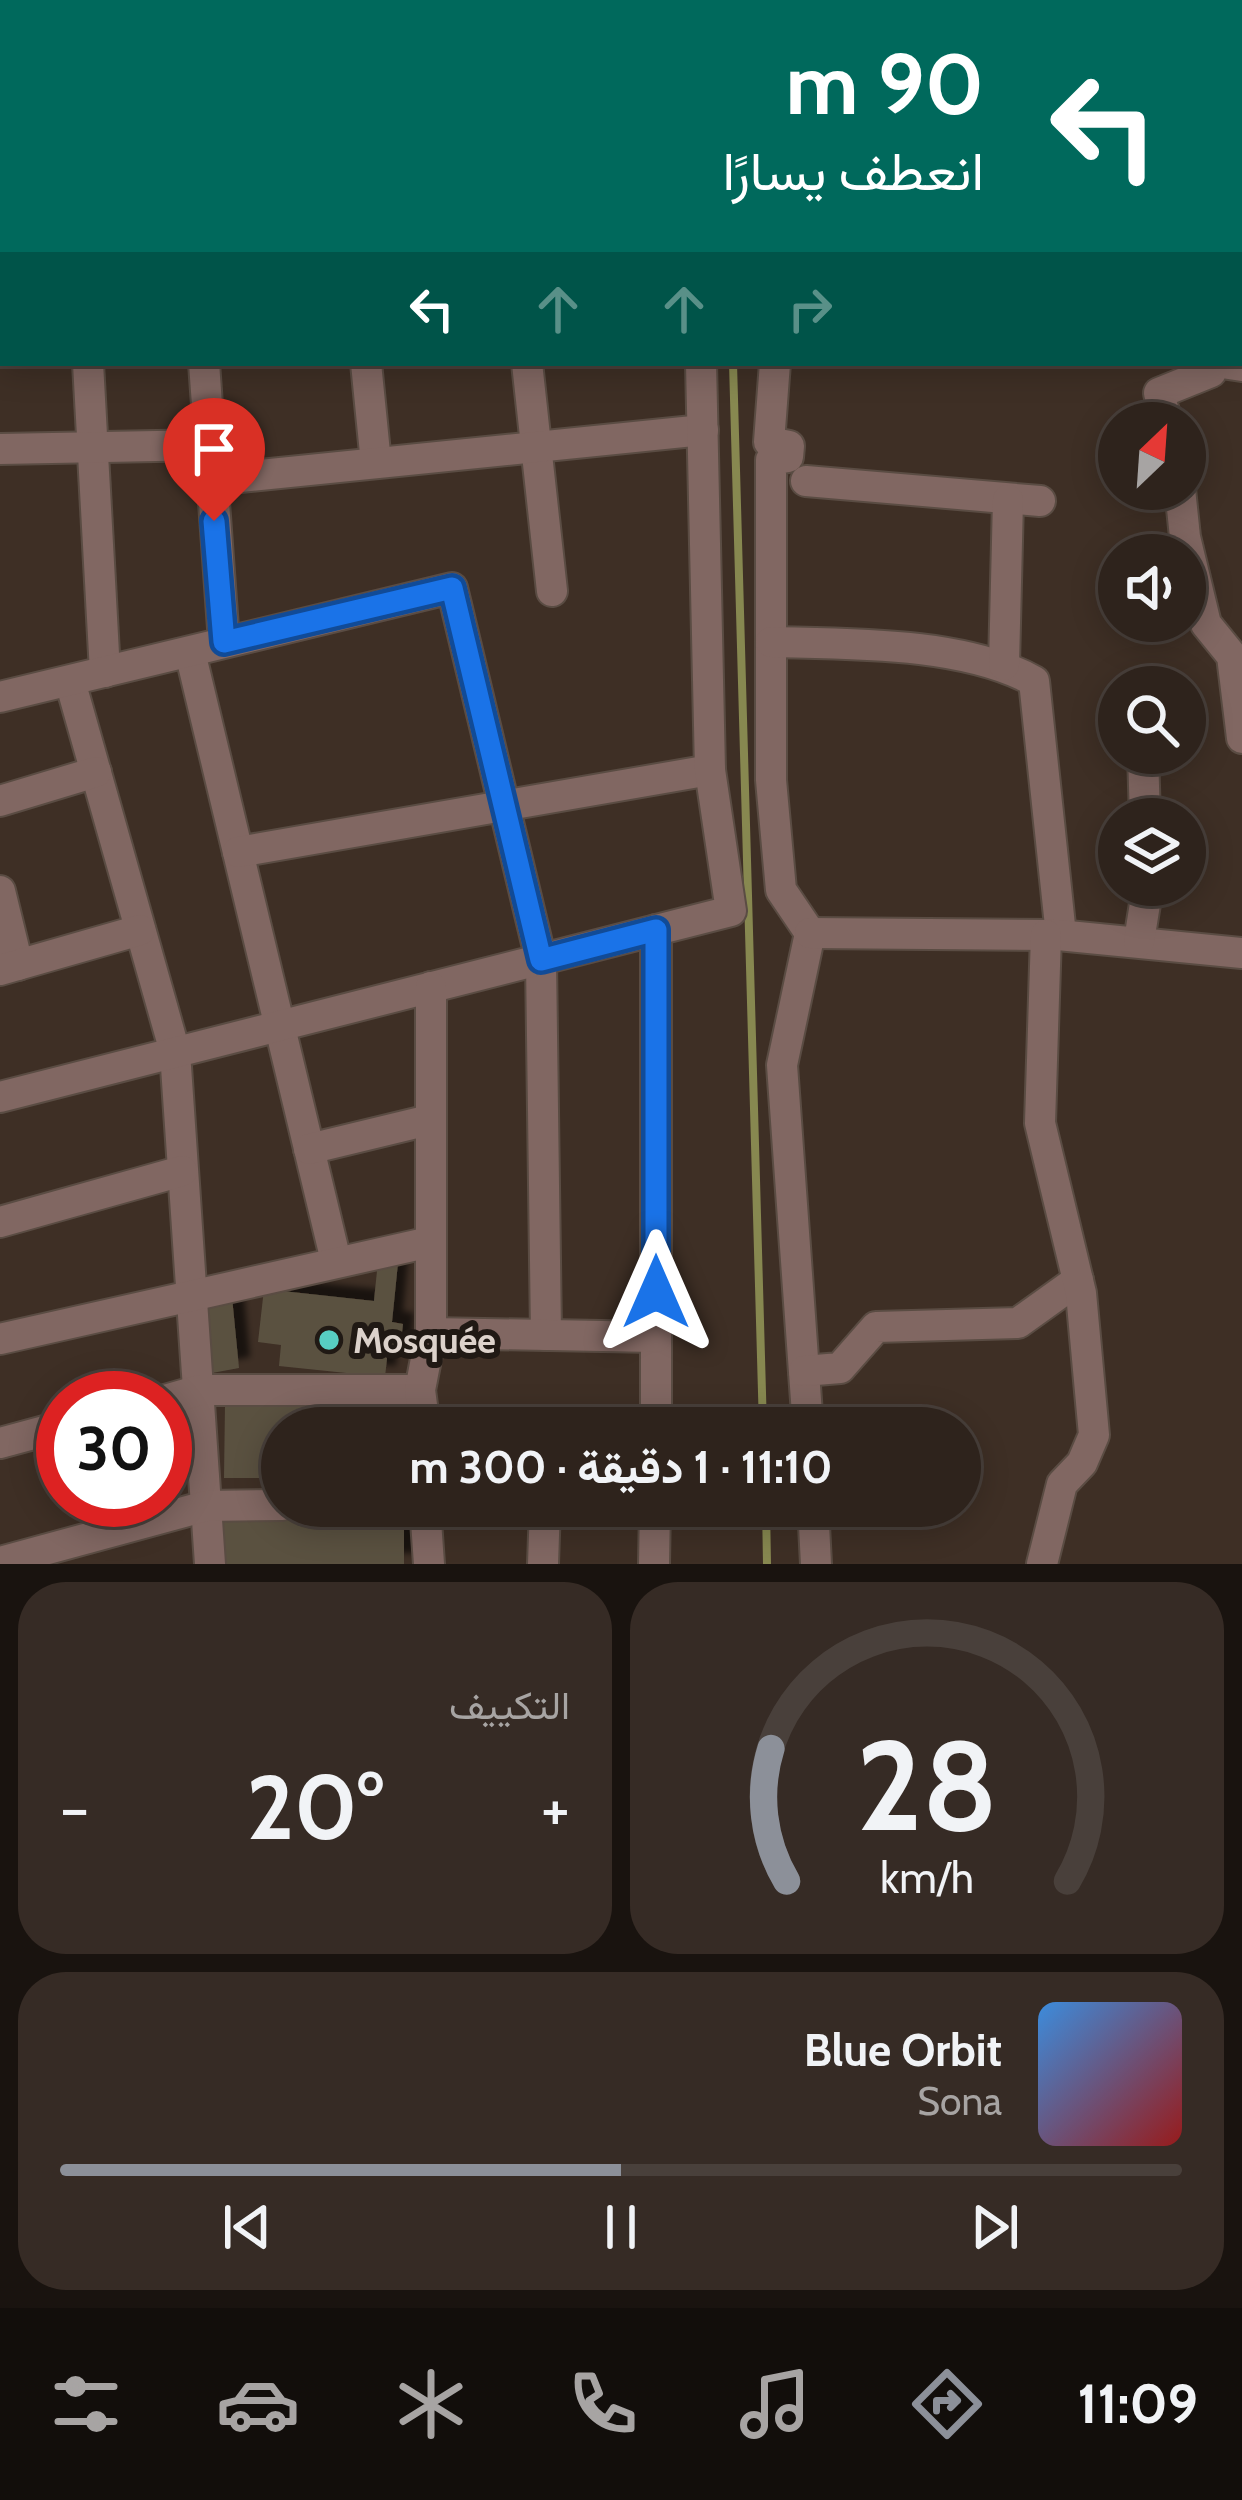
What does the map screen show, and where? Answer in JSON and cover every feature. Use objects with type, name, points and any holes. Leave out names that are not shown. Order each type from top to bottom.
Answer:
[{"type":"street","points":[[88,366],[105,672]]},
{"type":"street","points":[[204,366],[224,642]]},
{"type":"street","points":[[366,366],[376,463]]},
{"type":"street","points":[[527,366],[552,591]]},
{"type":"street","points":[[0,1097],[731,911],[710,770],[701,366]]},
{"type":"street","points":[[775,366],[769,442],[789,446],[788,457],[770,460],[771,780],[781,890],[810,933],[782,1065],[807,1407]]},
{"type":"street","points":[[1161,402],[1159,393],[1210,372],[1210,366]]},
{"type":"street","points":[[211,480],[703,430]]},
{"type":"street","points":[[0,449],[208,446]]},
{"type":"street","points":[[806,481],[1040,501]]},
{"type":"street","points":[[1004,665],[1008,500]]},
{"type":"street","points":[[1182,510],[1206,624],[1232,656],[1242,738]]},
{"type":"street","points":[[0,697],[452,588],[541,960],[546,1335]]},
{"type":"street","points":[[771,642],[866,645],[1004,665],[1034,681],[1054,935],[1040,1123],[1078,1280],[1094,1435],[1082,1463],[1062,1484],[1042,1564]]},
{"type":"street","points":[[190,652],[336,1261]]},
{"type":"street","points":[[70,681],[175,1052],[210,1564]]},
{"type":"street","points":[[238,852],[710,770]]},
{"type":"street","points":[[0,801],[96,772]]},
{"type":"street","points":[[0,891],[9,967],[140,930]]},
{"type":"street","points":[[1139,941],[1145,906]]},
{"type":"street","points":[[656,930],[656,1407]]},
{"type":"street","points":[[810,933],[1054,935],[1242,953]]},
{"type":"street","points":[[422,1407],[420,1390],[431,1333],[430,987]]},
{"type":"street","points":[[310,1149],[429,1120]]},
{"type":"street","points":[[0,1222],[182,1171]]},
{"type":"street","points":[[0,1339],[190,1292],[430,1242]]},
{"type":"street","points":[[804,1371],[840,1368],[876,1327],[1018,1323],[1078,1280]]},
{"type":"street","points":[[431,1333],[656,1337]]},
{"type":"street","points":[[192,1392],[420,1390]]},
{"type":"street","points":[[0,1443],[36,1433]]},
{"type":"street","points":[[0,1562],[206,1506],[261,1505]]},
{"type":"street","points":[[426,1527],[429,1564]]},
{"type":"street","points":[[544,1527],[544,1564]]},
{"type":"street","points":[[654,1564],[655,1527]]},
{"type":"street","points":[[814,1527],[816,1564]]},
{"type":"building","points":[[378,1261],[398,1263],[392,1322],[403,1324],[400,1350],[388,1349],[385,1377],[279,1366],[281,1345],[258,1342],[264,1289],[374,1301]]},
{"type":"building","points":[[232,1297],[239,1368],[212,1373],[205,1304]]},
{"type":"building","points":[[225,1405],[405,1406],[261,1407],[261,1478],[224,1478]]},
{"type":"building","points":[[223,1516],[261,1516],[261,1527],[404,1527],[404,1564],[223,1564]]},
{"type":"waterway","points":[[733,366],[762,1407]]},
{"type":"waterway","points":[[766,1527],[767,1564]]},
{"type":"place","name":"Mosquée","points":[[329,1340]]},
{"type":"route","points":[[214,521],[224,642],[452,588],[541,960],[656,930],[656,1292]]}]
